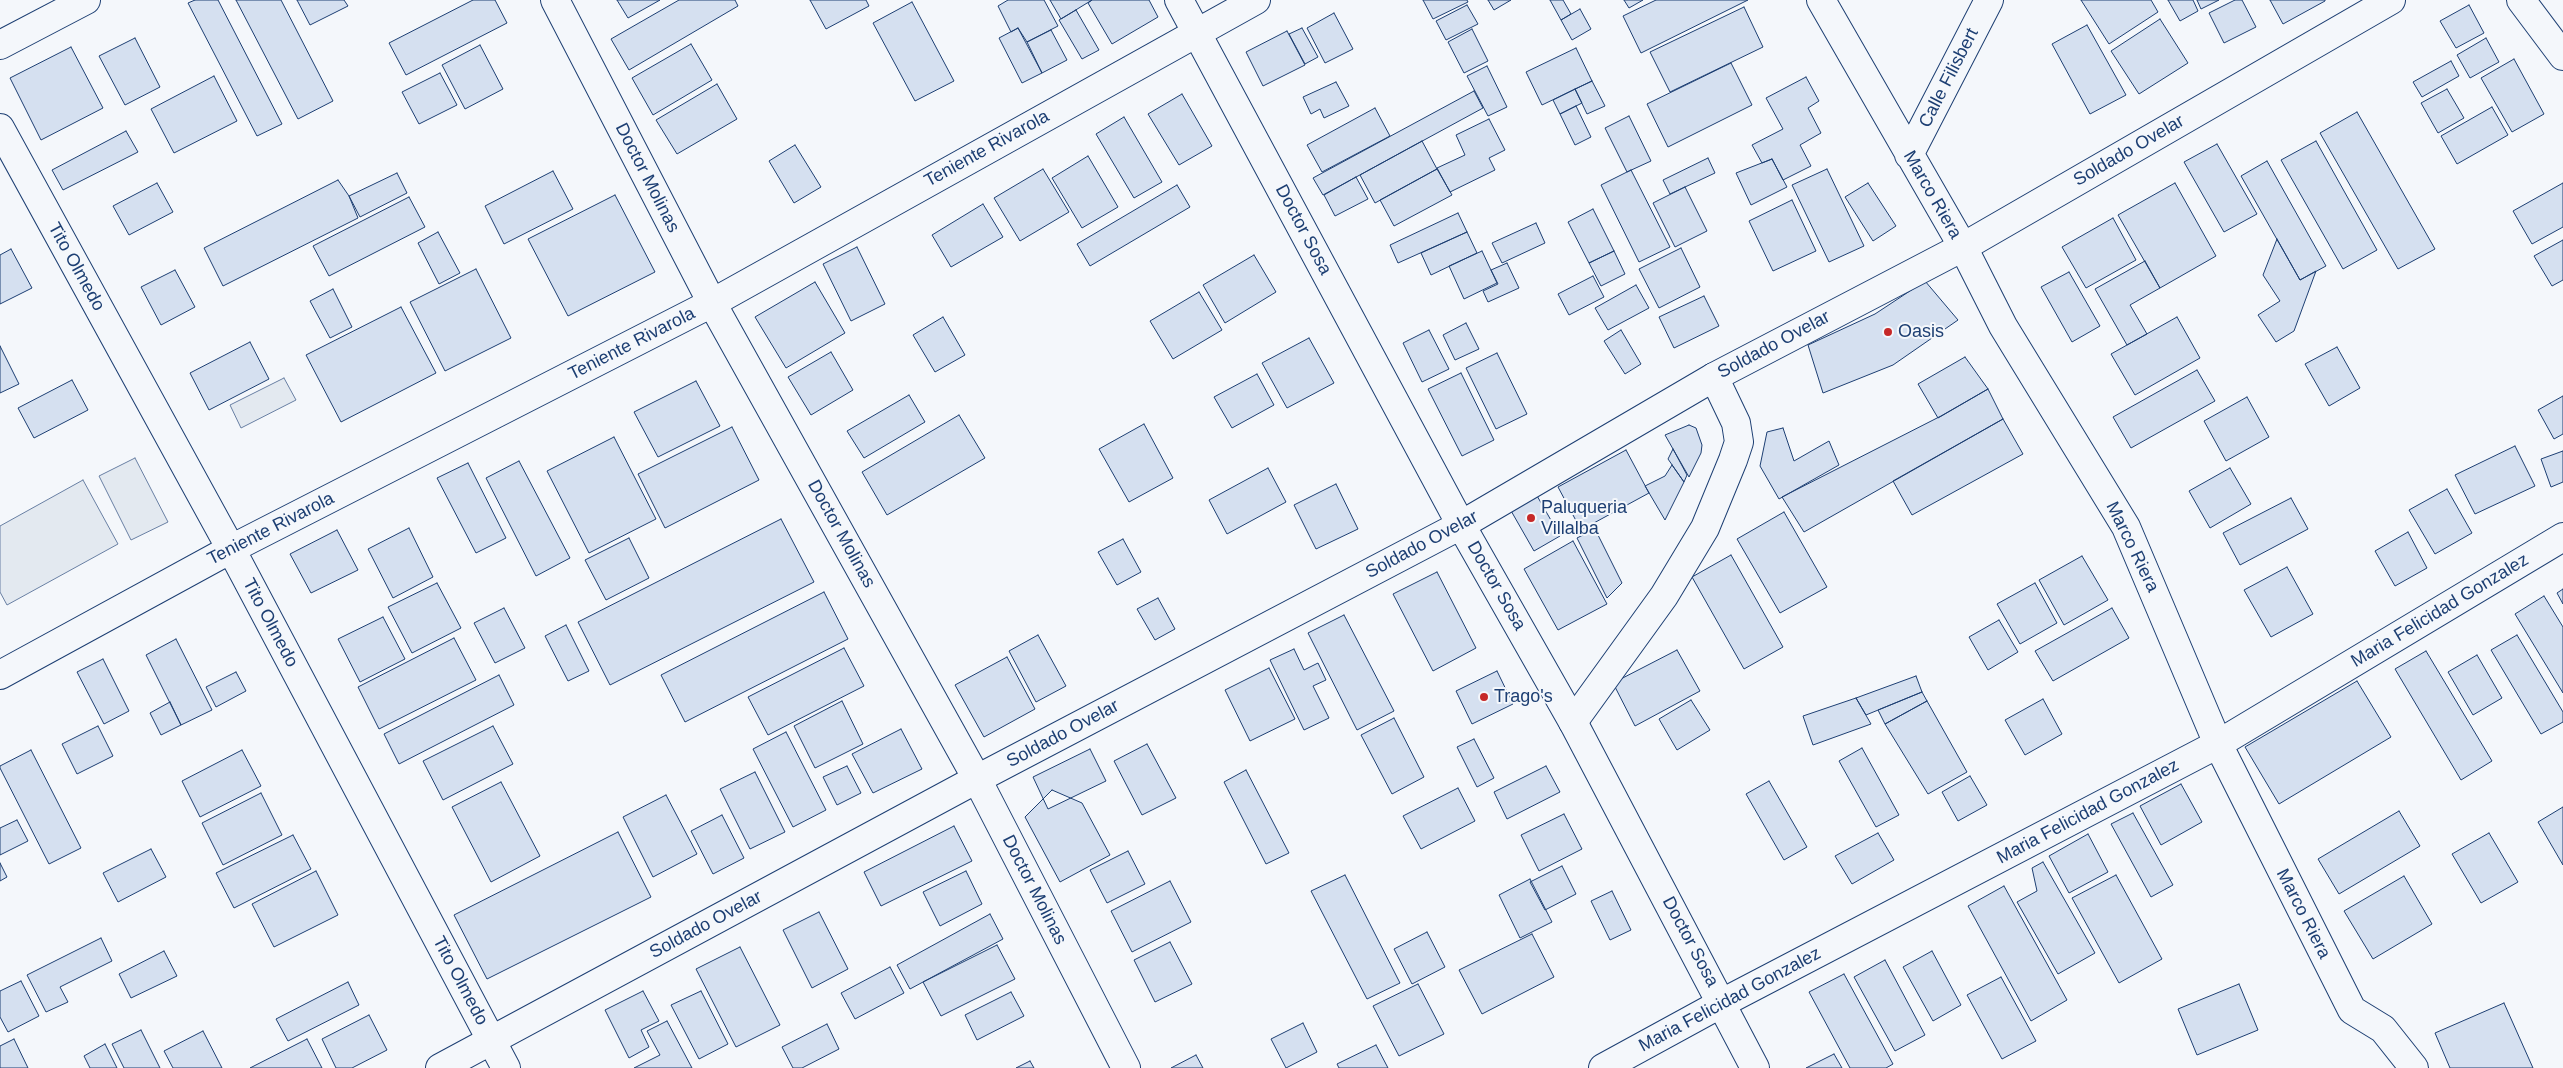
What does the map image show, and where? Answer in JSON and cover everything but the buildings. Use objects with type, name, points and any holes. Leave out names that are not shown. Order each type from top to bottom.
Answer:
[{"type":"street","points":[[0,45],[86,0]]},
{"type":"street","name":"Doctor Molinas","points":[[555,0],[712,303],[977,779],[1126,1068]]},
{"type":"street","name":"Doctor Sosa","points":[[1179,0],[1462,525],[1573,722],[1755,1068]]},
{"type":"street","name":"Teniente Rivarola","points":[[0,674],[231,549],[712,303],[1256,0]]},
{"type":"street","name":"Marco Riera","points":[[1821,0],[1962,247],[2003,326],[2126,527],[2218,744],[2352,1010],[2383,1029],[2414,1068]]},
{"type":"street","name":"Calle Filisbert","points":[[1909,155],[1989,0]]},
{"type":"street","name":"Soldado Ovelar","points":[[440,1068],[977,779],[1462,525],[1714,377],[1962,247],[2391,0]]},
{"type":"street","points":[[2521,0],[2563,56]]},
{"type":"street","name":"Tito Olmedo","points":[[0,128],[231,549],[506,1068]]},
{"type":"street","points":[[1573,722],[1664,596],[1705,528],[1719,494],[1739,442],[1736,423],[1714,377]]},
{"type":"street","name":"Maria Felicidad Gonzalez","points":[[1603,1068],[1722,1003],[2218,744],[2563,537]]},
{"type":"shaded area","points":[[284,378],[296,400],[241,428],[230,405]]},
{"type":"shaded area","points":[[135,458],[168,522],[131,540],[99,476]]},
{"type":"shaded area","points":[[83,480],[118,544],[7,605],[0,592],[0,526]]},
{"type":"place","name":"Oasis","points":[[1888,332]]},
{"type":"place","name":"Paluqueria Villalba","points":[[1531,518]]},
{"type":"place","name":"Trago's","points":[[1484,697]]}]
